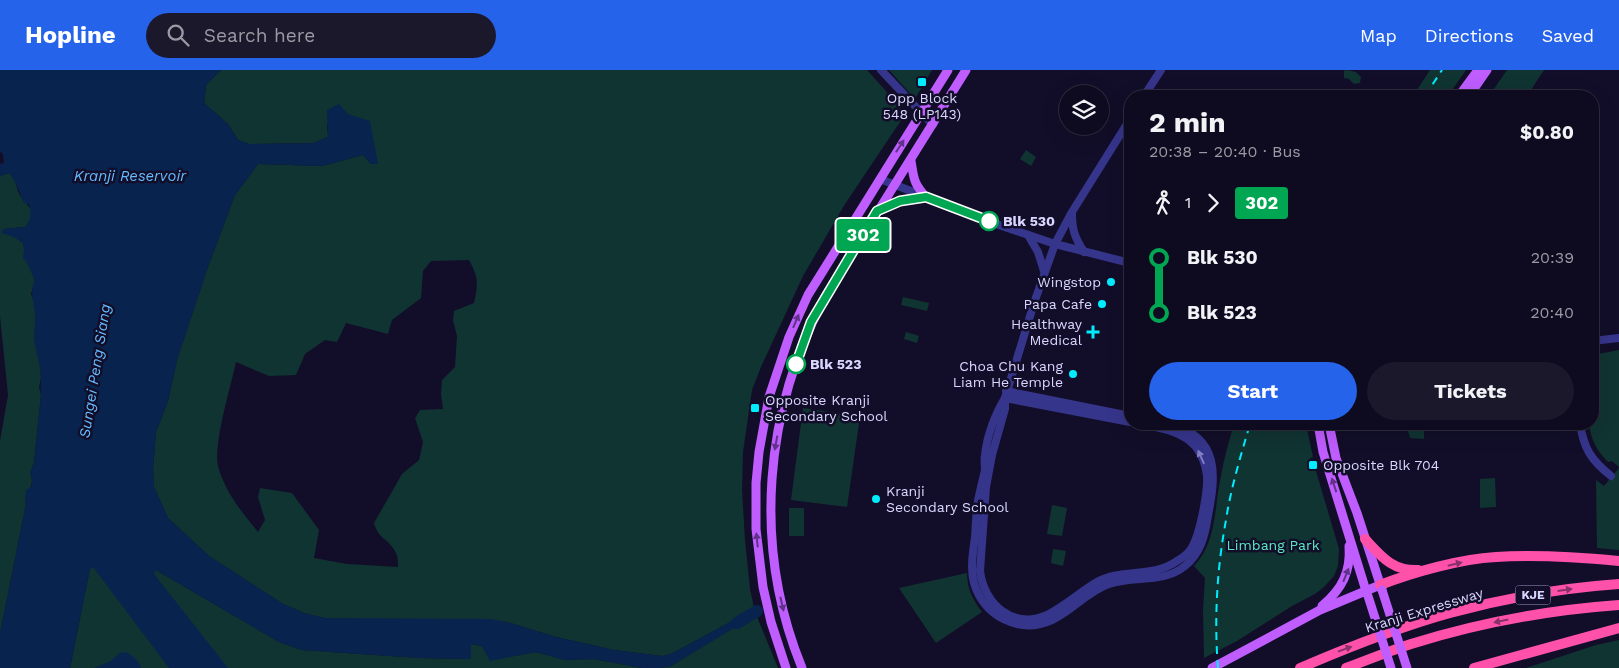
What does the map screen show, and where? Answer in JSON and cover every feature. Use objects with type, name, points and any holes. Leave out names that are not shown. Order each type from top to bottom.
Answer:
[{"type":"highway","points":[[1365,539],[1387,562],[1412,570],[1435,568],[1474,560],[1524,556],[1559,556],[1619,561]]},
{"type":"highway","points":[[1381,587],[1435,568]]},
{"type":"highway","name":"Kranji Expressway","points":[[1300,668],[1341,651],[1449,613],[1529,595],[1619,584]]},
{"type":"highway","name":"Kranji Expressway","points":[[1346,668],[1411,644],[1480,626],[1534,615],[1619,605]]},
{"type":"highway","points":[[1474,668],[1619,628]]},
{"type":"main road","points":[[786,668],[769,613],[762,578],[756,529],[756,483],[764,423],[778,366],[808,295],[948,70]]},
{"type":"main road","points":[[802,668],[787,623],[776,574],[771,514],[773,460],[786,395],[811,322],[877,211],[911,160],[966,70]]},
{"type":"main road","points":[[1464,90],[1478,70]]},
{"type":"main road","points":[[1473,90],[1487,70]]},
{"type":"main road","points":[[911,160],[917,187],[926,197]]},
{"type":"main road","points":[[877,211],[900,201],[926,197]]},
{"type":"main road","points":[[1319,430],[1323,452],[1391,668]]},
{"type":"main road","points":[[1330,430],[1336,458],[1357,513],[1407,668]]},
{"type":"main road","points":[[1320,610],[1321,606],[1337,591],[1346,577],[1350,557],[1349,532]]},
{"type":"main road","points":[[1212,668],[1320,610],[1381,587]]},
{"type":"street","points":[[881,70],[921,114],[933,124]]},
{"type":"street","points":[[1148,90],[1161,70]]},
{"type":"street","points":[[1124,130],[1072,212],[1055,244],[985,454],[985,468],[979,496],[972,572],[974,583],[986,606],[992,613],[1016,624],[1033,625],[1049,622],[1110,583],[1151,579],[1170,574],[1184,567],[1196,556],[1206,527],[1213,490],[1213,469],[1211,460],[1202,442],[1187,430]]},
{"type":"street","points":[[880,179],[1028,235],[1124,262]]},
{"type":"street","points":[[1072,212],[1072,229],[1075,238],[1084,252]]},
{"type":"street","points":[[1028,235],[1038,252],[1044,273]]},
{"type":"street","points":[[1599,340],[1619,338]]},
{"type":"street","points":[[1006,395],[1124,415]]},
{"type":"street","points":[[1006,395],[1124,421]]},
{"type":"street","points":[[1006,395],[1005,409],[992,455],[986,487],[980,571],[981,582],[992,603],[1003,612],[1021,618],[1032,619],[1046,615],[1108,577],[1167,568],[1179,561],[1190,550],[1196,539],[1207,488],[1206,470],[1200,453],[1190,441],[1167,430]]},
{"type":"street","points":[[1581,430],[1587,451],[1598,465],[1611,476]]},
{"type":"green space","points":[[221,70],[867,70],[903,110],[904,116],[845,204],[803,276],[752,390],[743,452],[742,490],[745,540],[750,589],[755,612],[778,668],[661,668],[671,666],[751,617],[749,612],[671,654],[662,656],[614,650],[556,637],[507,622],[324,618],[304,613],[283,604],[209,556],[168,518],[154,487],[153,469],[156,432],[168,401],[177,360],[209,264],[235,195],[258,164],[322,166],[363,155],[371,164],[378,164],[327,124],[328,137],[314,143],[249,144],[238,140],[228,124],[204,103],[206,85]],"holes":[[[469,260],[477,281],[474,303],[454,311],[453,320],[457,336],[455,367],[442,380],[443,409],[420,410],[415,418],[423,442],[419,460],[402,474],[374,523],[378,533],[392,546],[396,553],[398,567],[347,564],[314,558],[319,530],[292,493],[260,488],[258,497],[265,520],[258,532],[229,493],[218,466],[217,456],[220,430],[236,362],[269,376],[296,375],[305,354],[325,340],[337,342],[346,323],[388,334],[392,320],[421,298],[423,271],[431,261]]]},
{"type":"green space","points":[[889,70],[932,70],[915,99]]},
{"type":"green space","points":[[1430,70],[1466,70],[1452,90],[1417,90]]},
{"type":"green space","points":[[1507,70],[1544,70],[1531,90],[1493,90]]},
{"type":"green space","points":[[1344,71],[1356,72],[1361,77],[1360,83],[1354,84],[1349,79],[1344,78]]},
{"type":"green space","points":[[1026,150],[1036,157],[1031,166],[1020,159]]},
{"type":"green space","points":[[9,173],[15,181],[20,196],[31,211],[31,216],[25,227],[4,229],[23,243],[27,262],[35,280],[31,294],[34,301],[41,395],[34,463],[30,473],[32,483],[25,499],[26,504],[0,634],[0,441],[8,395],[0,316],[0,177]]},
{"type":"green space","points":[[903,297],[929,303],[927,311],[901,305]]},
{"type":"green space","points":[[906,332],[919,336],[917,343],[904,339]]},
{"type":"green space","points":[[1619,350],[1619,467],[1612,461],[1608,462],[1601,454],[1595,445],[1590,430],[1599,430],[1599,354]]},
{"type":"green space","points":[[803,408],[860,416],[847,507],[791,500]]},
{"type":"green space","name":"Limbang Park","points":[[1232,430],[1307,430],[1313,457],[1310,458],[1314,471],[1316,471],[1339,549],[1338,566],[1334,576],[1315,594],[1292,606],[1237,641],[1204,658],[1203,610],[1205,578],[1194,566],[1201,557],[1211,535],[1224,463]]},
{"type":"green space","points":[[1424,430],[1424,439],[1410,438],[1408,431]]},
{"type":"green space","points":[[1619,468],[1619,550],[1597,548],[1596,480],[1604,486]]},
{"type":"green space","points":[[1495,478],[1496,507],[1480,508],[1480,479]]},
{"type":"green space","points":[[1052,505],[1067,508],[1062,536],[1047,534]]},
{"type":"green space","points":[[789,508],[804,508],[804,536],[789,536]]},
{"type":"green space","points":[[1053,549],[1066,551],[1063,566],[1051,563]]},
{"type":"green space","points":[[90,568],[156,570],[279,642],[302,650],[419,658],[471,659],[471,644],[482,646],[490,660],[536,652],[565,660],[594,659],[642,668],[70,668]]},
{"type":"green space","points":[[967,573],[971,594],[982,612],[936,643],[899,588]]},
{"type":"green space","points":[[1619,640],[1619,668],[1526,668],[1596,645]]},
{"type":"water","name":"Kranji Reservoir","points":[[0,70],[221,70],[206,85],[204,103],[228,124],[238,140],[249,144],[314,143],[328,137],[327,110],[339,104],[348,114],[370,121],[378,164],[371,164],[363,155],[322,166],[258,164],[235,195],[209,264],[177,360],[168,401],[156,432],[153,469],[154,487],[168,518],[209,556],[283,604],[304,613],[324,618],[491,619],[556,637],[614,650],[662,656],[671,654],[749,612],[752,617],[671,666],[661,668],[642,668],[594,659],[565,660],[536,652],[490,661],[482,646],[471,644],[471,659],[419,658],[302,650],[279,642],[156,570],[154,574],[228,668],[169,668],[93,567],[90,569],[70,668],[0,668],[0,634],[26,504],[26,490],[32,486],[30,473],[34,463],[41,395],[41,376],[34,337],[35,317],[32,292],[35,280],[27,262],[23,258],[23,243],[14,237],[1,233],[4,229],[25,227],[30,219],[30,214],[29,204],[24,203],[12,176],[9,173],[0,177],[0,164],[4,163],[3,154],[0,151]]},
{"type":"water","points":[[126,652],[135,658],[141,668],[94,668],[111,661],[120,653]]},
{"type":"waterway","points":[[737,623],[757,611]]},
{"type":"railway","points":[[1429,90],[1442,70]]},
{"type":"railway","points":[[1218,668],[1216,612],[1220,556],[1236,471],[1248,430]]},
{"type":"bus line","name":"302","points":[[796,364],[811,322],[877,211],[907,199],[926,197],[989,221]]},
{"type":"place","name":"Opp Block 548 (LP143)","points":[[922,82]]},
{"type":"place","name":"Blk 530","points":[[989,221]]},
{"type":"place","name":"Wingstop","points":[[1111,282]]},
{"type":"place","name":"Papa Cafe","points":[[1102,304]]},
{"type":"place","name":"Healthway Medical","points":[[1093,332]]},
{"type":"place","name":"Blk 523","points":[[796,364]]},
{"type":"place","name":"Choa Chu Kang Liam He Temple","points":[[1073,374]]},
{"type":"place","name":"Opposite Kranji Secondary School","points":[[755,408]]},
{"type":"place","name":"Opposite Blk 704","points":[[1313,465]]},
{"type":"place","name":"Kranji Secondary School","points":[[876,499]]},
{"type":"water label","name":"Sungei Peng Siang","points":[[95,371]]}]
